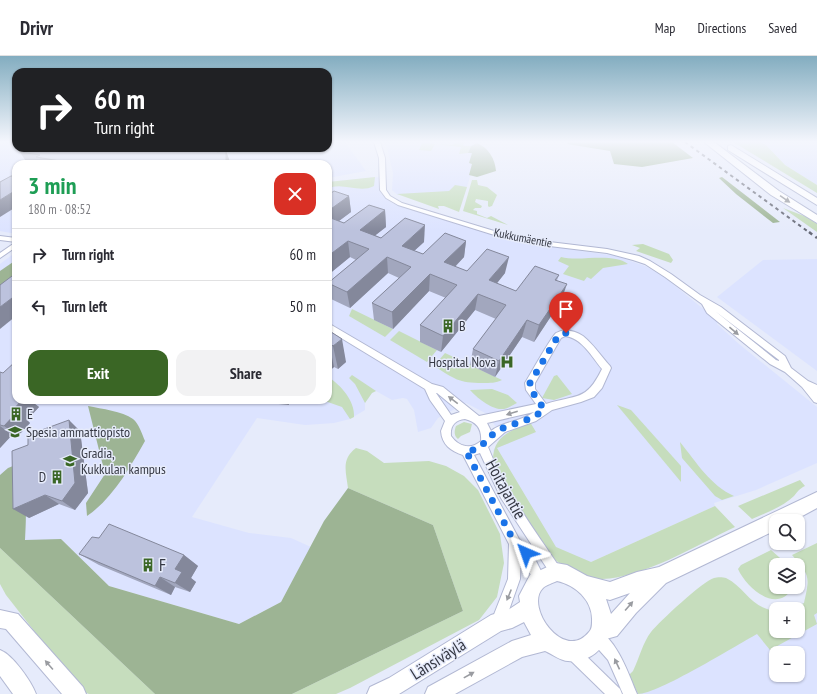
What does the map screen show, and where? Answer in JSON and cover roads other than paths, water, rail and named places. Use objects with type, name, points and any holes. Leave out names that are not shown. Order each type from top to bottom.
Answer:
[{"type":"highway","points":[[747,172],[775,193],[817,220]]},
{"type":"highway","points":[[769,172],[817,202]]},
{"type":"main road","points":[[790,514],[817,500]]},
{"type":"main road","points":[[660,576],[629,606],[610,629],[599,634],[586,648],[571,651],[562,650],[546,641],[534,624],[528,607],[531,591],[539,579],[546,574],[556,572],[571,575],[585,584],[610,591],[637,581],[660,576],[769,524]]},
{"type":"main road","points":[[585,584],[599,605],[602,622],[599,634]]},
{"type":"main road","name":"Länsiväylä","points":[[377,694],[396,685],[498,622],[512,619],[528,607]]},
{"type":"main road","points":[[0,619],[11,621],[76,694]]},
{"type":"main road","name":"Länsiväylä","points":[[435,694],[519,648],[546,641]]},
{"type":"main road","points":[[0,660],[26,694]]},
{"type":"street","name":"Kukkumäentie","points":[[383,172],[384,190],[388,197],[400,204],[519,239],[615,253],[636,258],[656,267],[673,278],[706,304],[710,311],[773,362],[788,370],[805,384],[817,399]]},
{"type":"street","points":[[0,237],[12,239]]},
{"type":"street","points":[[0,256],[12,247]]},
{"type":"street","points":[[332,328],[429,388],[440,390],[477,419],[487,430],[485,443]]},
{"type":"street","points":[[544,409],[531,390],[530,383],[558,336],[566,333],[579,337],[607,368],[592,394],[544,409],[533,418],[498,430],[485,443],[472,451],[466,451],[454,447],[447,438],[446,432],[450,421],[461,416],[477,419],[496,418],[533,407],[544,409]]},
{"type":"street","name":"Kukkumäentie","points":[[805,384],[817,389]]},
{"type":"street","points":[[429,388],[433,397],[450,421]]},
{"type":"street","name":"Hoitajantie","points":[[485,443],[487,459],[506,494],[556,572]]},
{"type":"street","name":"Hoitajantie","points":[[466,451],[515,543],[526,553],[539,579]]},
{"type":"street","points":[[498,622],[511,591],[514,579],[515,543]]},
{"type":"street","points":[[599,634],[613,655],[630,694]]},
{"type":"street","points":[[571,651],[615,694]]},
{"type":"railway","points":[[726,172],[810,233]]},
{"type":"railway","points":[[809,232],[817,238]]},
{"type":"place","name":"B","points":[[448,326]]},
{"type":"place","name":"Hospital Nova","points":[[507,362]]},
{"type":"place","name":"E","points":[[16,414]]},
{"type":"place","name":"Spesia ammattiopisto","points":[[15,432]]},
{"type":"place","name":"Gradia, Kukkulan kampus","points":[[70,461]]},
{"type":"place","name":"D","points":[[57,477]]},
{"type":"place","name":"F","points":[[148,565]]}]
